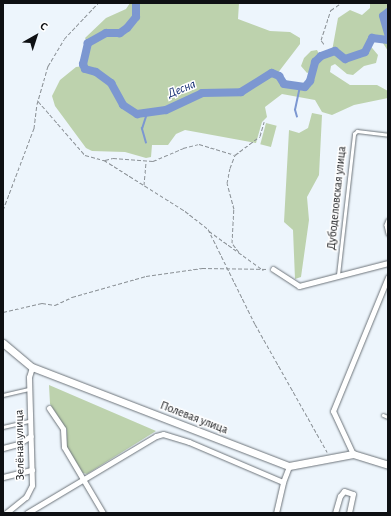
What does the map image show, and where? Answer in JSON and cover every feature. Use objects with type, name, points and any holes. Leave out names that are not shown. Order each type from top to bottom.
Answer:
[{"type":"street","points":[[273,269],[299,286],[388,263]]},
{"type":"street","points":[[353,454],[333,411],[388,277]]},
{"type":"street","name":"Полевая улица","points":[[3,343],[32,367],[289,466]]},
{"type":"street","name":"Зелёная улица","points":[[6,513],[26,497],[32,485],[29,389],[32,367]]},
{"type":"street","points":[[49,408],[63,429],[64,447],[82,480],[103,513]]},
{"type":"street","points":[[26,513],[156,436],[163,434],[189,442],[283,482]]},
{"type":"street","points":[[3,448],[18,444],[31,436]]},
{"type":"street","points":[[276,513],[283,482],[289,466],[353,454],[388,465]]},
{"type":"street","points":[[3,477],[32,470]]},
{"type":"street","points":[[336,513],[340,496],[344,491],[353,494],[348,513]]},
{"type":"lane","name":"Дубоделовская улица","points":[[338,276],[354,134],[357,131],[388,135]]},
{"type":"lane","points":[[388,220],[386,224],[388,234]]},
{"type":"lane","points":[[3,395],[29,389]]},
{"type":"lane","points":[[383,415],[388,417]]},
{"type":"lane","points":[[3,427],[30,421]]},
{"type":"path","points":[[3,210],[34,128],[38,101],[48,66],[64,39],[98,3]]},
{"type":"path","points":[[324,44],[321,40],[331,10],[342,3]]},
{"type":"path","points":[[38,101],[85,155],[103,160],[185,211],[209,231],[264,270]]},
{"type":"path","points":[[239,252],[232,243],[234,209],[228,183],[235,155],[260,136],[264,122]]},
{"type":"path","points":[[103,160],[114,158],[147,161],[200,144],[235,155]]},
{"type":"path","points":[[144,186],[147,161]]},
{"type":"path","points":[[209,231],[229,268],[255,324],[331,458]]},
{"type":"path","points":[[3,312],[42,303],[55,305],[72,297],[146,276],[202,268],[273,269]]},
{"type":"green space","points":[[130,3],[239,3],[238,19],[270,31],[290,32],[300,38],[300,44],[277,74],[284,84],[305,87],[310,81],[315,62],[321,56],[332,51],[338,18],[350,10],[362,15],[370,8],[370,3],[388,3],[388,51],[381,40],[372,38],[368,43],[378,55],[376,63],[364,66],[353,75],[347,74],[335,64],[331,66],[330,72],[350,85],[377,85],[388,91],[388,98],[354,105],[332,115],[322,112],[315,100],[282,94],[265,107],[267,117],[262,122],[256,143],[185,130],[176,134],[168,145],[152,145],[151,157],[146,158],[125,152],[92,151],[86,148],[55,106],[52,96],[60,80],[76,67],[84,66],[88,43],[85,38],[106,18],[126,9]]},
{"type":"green space","points":[[317,50],[319,54],[312,64],[312,71],[307,73],[301,66],[304,58],[311,51]]},
{"type":"green space","points":[[312,113],[322,115],[319,175],[307,197],[309,220],[301,277],[295,279],[293,230],[284,222],[289,130],[299,133],[308,128]]},
{"type":"green space","points":[[266,123],[277,126],[271,147],[260,144]]},
{"type":"green space","points":[[49,385],[156,431],[87,474],[83,473],[67,447],[67,430],[50,404]]},
{"type":"waterway","name":"Десна","points":[[136,3],[136,17],[127,28],[120,33],[106,33],[88,43],[83,64],[85,69],[96,72],[111,83],[123,105],[137,114],[166,110],[202,93],[241,92],[272,73],[279,76],[284,84],[305,87],[310,81],[315,62],[321,56],[335,51],[345,59],[365,52],[372,38],[388,40]]},
{"type":"waterway","name":"Десна","points":[[388,12],[383,16],[388,34]]},
{"type":"waterway","points":[[297,117],[295,110],[300,87]]},
{"type":"waterway","points":[[146,143],[142,129],[147,114]]}]
